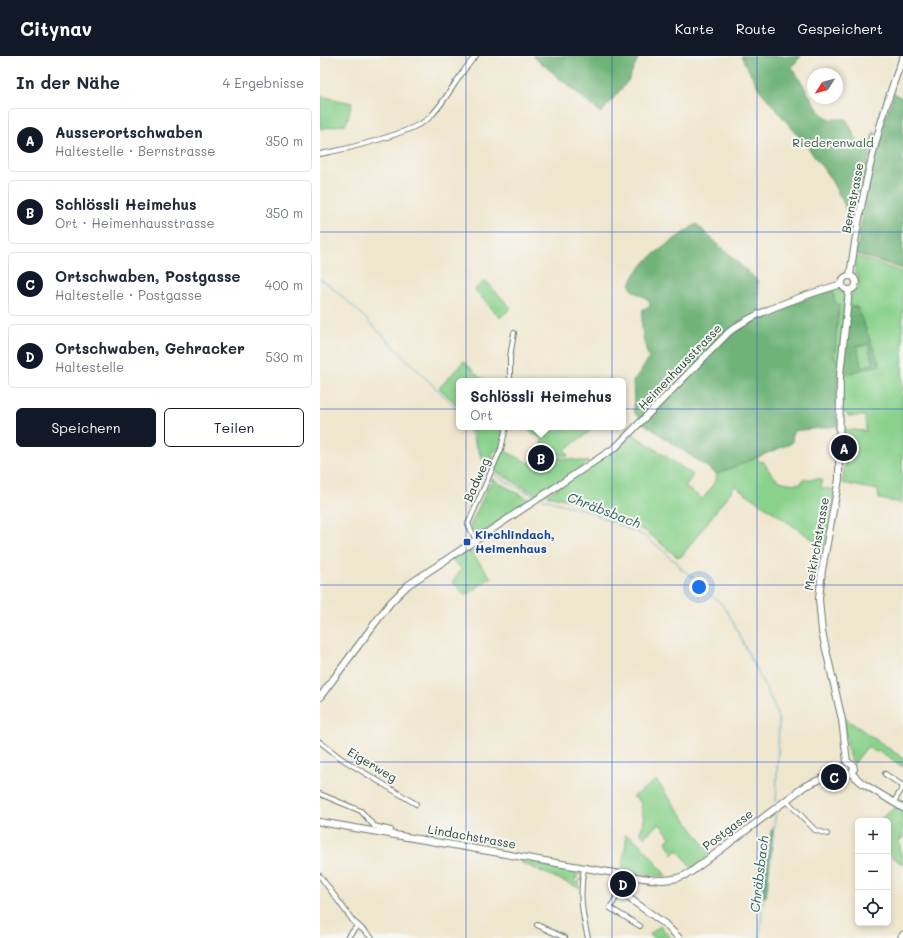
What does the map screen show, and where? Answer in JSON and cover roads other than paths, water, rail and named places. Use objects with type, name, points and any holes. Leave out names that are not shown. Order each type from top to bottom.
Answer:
[{"type":"main road","name":"Bernstrasse","points":[[850,276],[870,166],[886,108],[903,57]]},
{"type":"main road","points":[[850,276],[854,278],[857,284],[855,288],[849,290],[842,284],[844,278],[850,276]]},
{"type":"main road","name":"Heimenhausstrasse","points":[[320,697],[402,590],[596,462],[624,440],[729,332],[740,323],[772,309],[842,284]]},
{"type":"main road","name":"Meikirchstrasse","points":[[847,762],[842,720],[822,632],[819,608],[822,570],[837,494],[840,465],[840,375],[849,290]]},
{"type":"main road","points":[[847,762],[853,765],[852,773],[846,774],[842,770],[842,765],[847,762]]},
{"type":"main road","name":"Postgasse","points":[[620,874],[666,881],[682,877],[786,800],[815,781],[842,770]]},
{"type":"main road","points":[[852,773],[862,783],[903,808]]},
{"type":"main road","name":"Lindachstrasse","points":[[320,822],[620,874]]},
{"type":"main road","points":[[620,874],[618,884],[620,892],[665,924],[679,938]]},
{"type":"street","points":[[320,154],[356,146],[419,125],[434,111],[476,56]]},
{"type":"street","points":[[510,378],[510,357],[514,333]]},
{"type":"street","name":"Badweg","points":[[476,540],[468,524],[492,472],[501,449],[505,430]]},
{"type":"street","name":"Eigerweg","points":[[320,742],[342,759],[416,804]]},
{"type":"street","points":[[885,774],[903,787],[894,802]]},
{"type":"street","points":[[320,794],[361,811],[366,814],[369,823],[374,826],[391,830]]},
{"type":"street","points":[[786,800],[815,830],[827,834]]},
{"type":"street","points":[[584,868],[581,882],[581,907],[588,938]]},
{"type":"street","points":[[320,876],[358,925],[372,938]]},
{"type":"street","points":[[620,892],[610,908],[640,926]]},
{"type":"street","points":[[347,938],[358,925]]},
{"type":"street","points":[[537,925],[565,938]]},
{"type":"waterway","name":"Chräbsbach","points":[[320,279],[328,284],[355,308],[456,408]]},
{"type":"waterway","name":"Chräbsbach","points":[[468,430],[481,457],[490,470]]},
{"type":"waterway","name":"Chräbsbach","points":[[493,472],[496,476],[536,497]]},
{"type":"waterway","name":"Chräbsbach","points":[[543,499],[585,510],[643,535],[665,552],[670,558],[677,562],[681,569],[692,576],[712,597],[719,601],[729,614],[774,705],[779,721],[776,803]]},
{"type":"waterway","name":"Chräbsbach","points":[[760,938],[762,908],[776,812]]},
{"type":"place","name":"Ausserortschwaben","points":[[844,448]]},
{"type":"place","name":"Schlössli Heimehus","points":[[541,458]]},
{"type":"place","name":"Kirchlindach, Heimenhaus","points":[[467,542]]},
{"type":"place","name":"Ortschwaben, Postgasse","points":[[834,777]]},
{"type":"place","name":"Ortschwaben, Gehracker","points":[[623,884]]},
{"type":"park label","name":"Riederenwald","points":[[833,143]]}]
